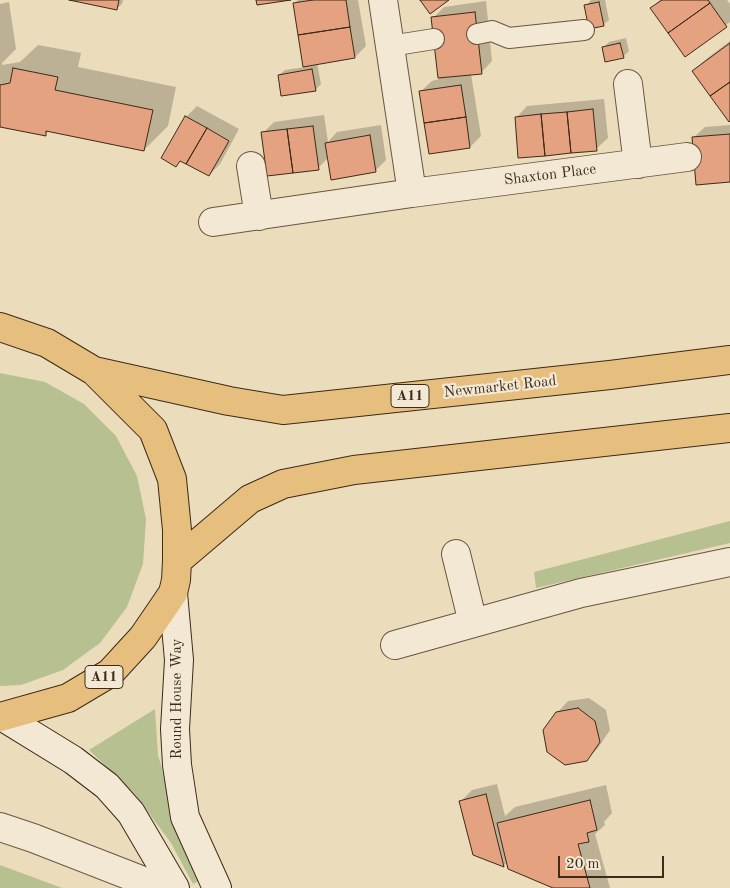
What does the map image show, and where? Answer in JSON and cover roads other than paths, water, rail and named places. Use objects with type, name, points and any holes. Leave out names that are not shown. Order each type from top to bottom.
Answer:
[{"type":"highway","name":"Newmarket Road","points":[[0,327],[47,343],[94,370],[153,430],[172,479],[177,530],[176,580],[173,593],[143,637],[110,673],[68,698],[2,717]]},
{"type":"highway","name":"Newmarket Road","points":[[94,370],[220,399],[283,410],[610,375],[730,360]]},
{"type":"highway","points":[[177,561],[250,499],[282,484],[373,468],[730,428]]},
{"type":"street","points":[[382,0],[412,193]]},
{"type":"street","points":[[628,84],[638,164]]},
{"type":"street","name":"Shaxton Place","points":[[213,222],[412,193],[687,157]]},
{"type":"street","points":[[251,166],[258,216]]},
{"type":"street","points":[[456,554],[473,623]]},
{"type":"street","points":[[395,645],[581,593],[730,562]]},
{"type":"street","name":"Round House Way","points":[[173,593],[179,660],[175,729],[177,765],[185,817],[219,884]]},
{"type":"street","points":[[2,717],[73,760],[107,786],[131,813],[175,888]]},
{"type":"street","points":[[0,827],[33,838],[157,888]]},
{"type":"lane","points":[[477,34],[492,31],[509,38],[584,30]]},
{"type":"lane","points":[[390,46],[434,39]]}]
